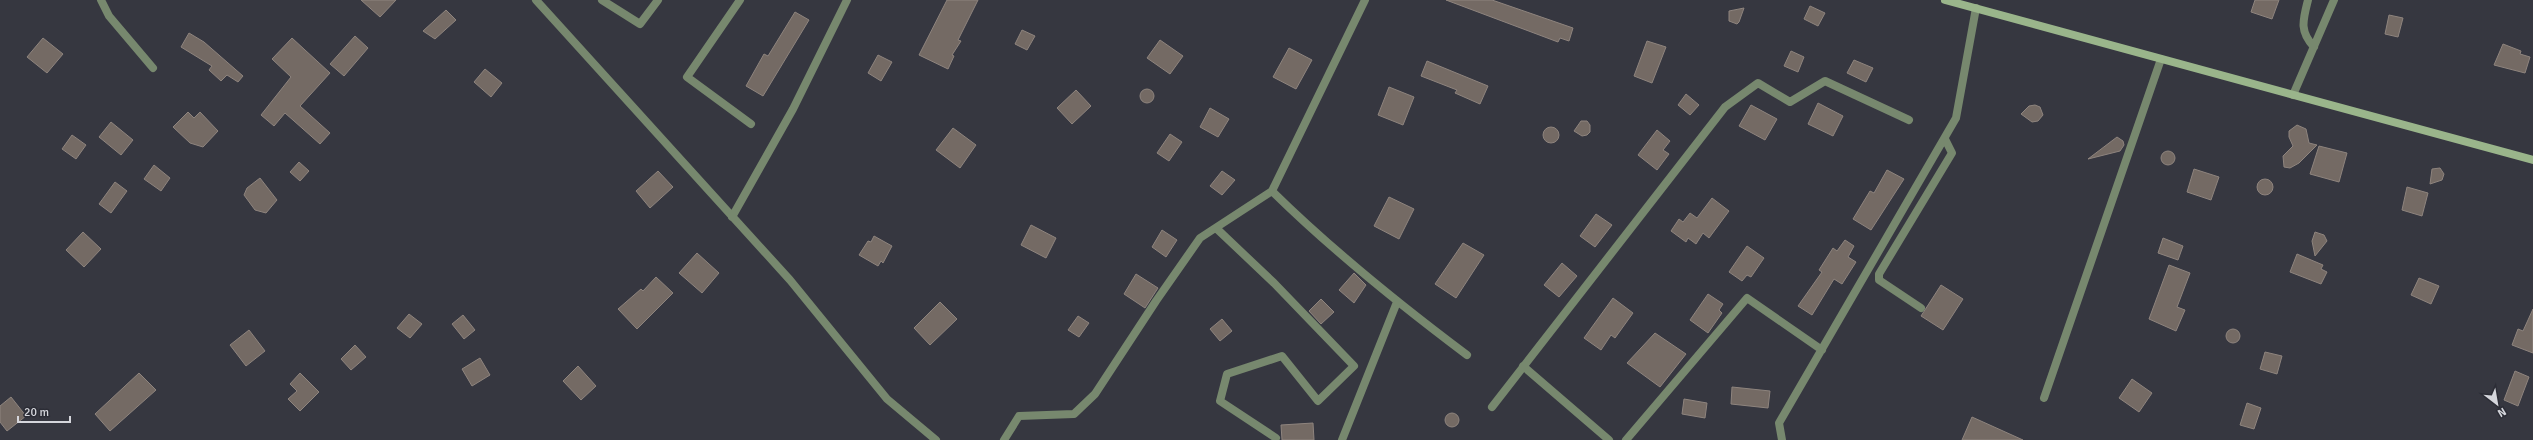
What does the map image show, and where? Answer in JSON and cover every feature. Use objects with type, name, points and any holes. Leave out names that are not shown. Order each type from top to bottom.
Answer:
[{"type":"main road","points":[[1945,0],[2533,160]]},
{"type":"street","points":[[101,0],[109,16],[153,68]]},
{"type":"street","points":[[536,0],[790,280],[887,399],[936,440]]},
{"type":"street","points":[[602,0],[640,24],[658,0]]},
{"type":"street","points":[[740,0],[687,77],[751,124]]},
{"type":"street","points":[[732,217],[793,109],[847,0]]},
{"type":"street","points":[[1004,440],[1019,416],[1074,414],[1095,394],[1200,238],[1272,191],[1365,0]]},
{"type":"street","points":[[2308,0],[2303,20],[2305,38],[2314,47]]},
{"type":"street","points":[[2293,95],[2334,0]]},
{"type":"street","points":[[1782,440],[1779,423],[1945,140],[1956,118],[1976,8]]},
{"type":"street","points":[[2044,398],[2161,59]]},
{"type":"street","points":[[1492,407],[1725,107],[1758,83],[1790,102],[1825,81],[1909,120]]},
{"type":"street","points":[[1921,308],[1879,280],[1879,274],[1952,153],[1945,140]]},
{"type":"street","points":[[1272,191],[1311,229],[1397,302],[1467,355]]},
{"type":"street","points":[[1216,228],[1274,283],[1354,366],[1318,401],[1282,356],[1227,374],[1220,401],[1276,438]]},
{"type":"street","points":[[1626,440],[1747,298],[1822,350]]},
{"type":"street","points":[[1342,440],[1397,302]]},
{"type":"street","points":[[1523,366],[1609,440]]},
{"type":"building","points":[[361,0],[396,0],[380,17]]},
{"type":"building","points":[[947,0],[978,0],[958,40],[961,41],[952,55],[954,56],[948,69],[919,55]]},
{"type":"building","points":[[1446,0],[1492,0],[1573,28],[1569,41],[1560,38],[1558,42]]},
{"type":"building","points":[[2255,0],[2279,0],[2272,19],[2251,12]]},
{"type":"building","points":[[1810,6],[1825,13],[1818,26],[1804,19]]},
{"type":"building","points":[[1744,8],[1737,24],[1729,21],[1729,11]]},
{"type":"building","points":[[446,10],[456,20],[435,39],[423,31]]},
{"type":"building","points":[[795,12],[809,20],[763,96],[746,86],[764,54],[768,56]]},
{"type":"building","points":[[2389,15],[2403,18],[2398,37],[2385,34]]},
{"type":"building","points":[[1022,30],[1035,36],[1027,50],[1015,44]]},
{"type":"building","points":[[189,33],[204,42],[243,76],[238,82],[227,75],[221,81],[209,70],[212,66],[181,47]]},
{"type":"building","points":[[355,36],[368,48],[344,76],[330,64]]},
{"type":"building","points":[[43,38],[63,54],[47,73],[27,57]]},
{"type":"building","points":[[292,38],[330,73],[300,106],[330,133],[320,144],[285,113],[274,126],[261,115],[291,77],[272,59]]},
{"type":"building","points":[[1160,40],[1183,56],[1170,74],[1147,58]]},
{"type":"building","points":[[1647,41],[1666,47],[1652,83],[1634,76]]},
{"type":"building","points":[[2503,44],[2521,51],[2520,54],[2530,57],[2525,73],[2494,65]]},
{"type":"building","points":[[1289,48],[1312,60],[1296,89],[1273,77]]},
{"type":"building","points":[[1791,51],[1804,57],[1798,72],[1784,66]]},
{"type":"building","points":[[878,55],[892,62],[881,81],[868,73]]},
{"type":"building","points":[[1854,60],[1873,68],[1866,82],[1847,73]]},
{"type":"building","points":[[1427,61],[1488,86],[1480,104],[1455,93],[1457,90],[1421,76]]},
{"type":"building","points":[[485,69],[502,83],[491,97],[474,82]]},
{"type":"building","points":[[1389,87],[1414,97],[1403,125],[1378,115]]},
{"type":"building","points":[[1144,89],[1150,89],[1154,93],[1154,99],[1150,103],[1144,103],[1140,99],[1140,93]]},
{"type":"building","points":[[1076,90],[1091,106],[1072,124],[1057,108]]},
{"type":"building","points":[[1686,94],[1699,105],[1690,115],[1678,105]]},
{"type":"building","points":[[1818,103],[1843,116],[1833,136],[1808,124]]},
{"type":"building","points":[[1751,105],[1777,119],[1765,140],[1739,126]]},
{"type":"building","points":[[2035,105],[2040,107],[2043,115],[2038,121],[2032,122],[2021,114],[2029,106]]},
{"type":"building","points":[[1210,108],[1229,119],[1218,137],[1200,127]]},
{"type":"building","points":[[188,112],[194,118],[200,112],[218,131],[203,147],[190,143],[173,127]]},
{"type":"building","points":[[1581,121],[1587,121],[1590,125],[1590,132],[1587,135],[1582,136],[1574,131]]},
{"type":"building","points":[[111,122],[133,140],[121,155],[99,137]]},
{"type":"building","points":[[2297,125],[2306,129],[2309,143],[2317,145],[2299,163],[2290,168],[2284,167],[2283,156],[2293,146],[2289,137],[2289,131]]},
{"type":"building","points":[[1551,127],[1557,129],[1559,135],[1557,141],[1551,143],[1545,141],[1543,135],[1545,129]]},
{"type":"building","points":[[953,128],[976,145],[960,168],[936,150]]},
{"type":"building","points":[[1657,130],[1670,141],[1663,150],[1669,154],[1657,170],[1638,155]]},
{"type":"building","points":[[1170,134],[1182,142],[1169,161],[1157,153]]},
{"type":"building","points":[[72,135],[86,145],[76,159],[62,149]]},
{"type":"building","points":[[2117,137],[2123,141],[2124,145],[2120,151],[2088,159]]},
{"type":"building","points":[[2319,146],[2347,153],[2339,182],[2310,174]]},
{"type":"building","points":[[2165,151],[2171,151],[2175,155],[2175,161],[2171,165],[2165,165],[2161,161],[2161,155]]},
{"type":"building","points":[[299,162],[309,171],[300,181],[290,172]]},
{"type":"building","points":[[154,165],[170,178],[161,191],[144,179]]},
{"type":"building","points":[[2440,168],[2444,174],[2442,180],[2430,184],[2432,169]]},
{"type":"building","points":[[2194,169],[2219,177],[2211,200],[2187,192]]},
{"type":"building","points":[[1887,170],[1904,179],[1871,230],[1853,219],[1870,191],[1874,193]]},
{"type":"building","points":[[658,171],[673,187],[650,208],[636,191]]},
{"type":"building","points":[[1222,171],[1235,180],[1222,195],[1210,186]]},
{"type":"building","points":[[260,178],[277,200],[266,213],[255,210],[244,195],[247,188]]},
{"type":"building","points":[[2265,179],[2271,181],[2273,187],[2271,193],[2265,195],[2259,193],[2257,187],[2259,181]]},
{"type":"building","points":[[115,182],[127,191],[111,213],[99,204]]},
{"type":"building","points":[[2407,187],[2428,193],[2422,216],[2402,210]]},
{"type":"building","points":[[1389,197],[1414,209],[1399,239],[1374,226]]},
{"type":"building","points":[[1712,198],[1729,211],[1709,238],[1703,233],[1696,244],[1688,238],[1686,242],[1671,231],[1679,219],[1683,222],[1690,213],[1697,218]]},
{"type":"building","points":[[1596,214],[1612,225],[1595,247],[1580,236]]},
{"type":"building","points":[[1031,225],[1056,238],[1046,258],[1021,245]]},
{"type":"building","points":[[1162,230],[1177,240],[1166,257],[1152,247]]},
{"type":"building","points":[[83,232],[101,249],[84,267],[66,250]]},
{"type":"building","points":[[2315,232],[2324,235],[2327,241],[2315,256],[2312,241]]},
{"type":"building","points":[[874,236],[892,246],[883,263],[881,261],[878,266],[859,255],[868,241],[871,242]]},
{"type":"building","points":[[2163,238],[2183,246],[2178,260],[2158,253]]},
{"type":"building","points":[[1845,240],[1854,246],[1848,257],[1856,262],[1842,284],[1834,279],[1812,315],[1798,306],[1822,272],[1819,270],[1833,248],[1837,251]]},
{"type":"building","points":[[1463,243],[1484,255],[1456,298],[1435,284]]},
{"type":"building","points":[[1747,246],[1764,258],[1751,277],[1747,275],[1742,281],[1729,272]]},
{"type":"building","points":[[697,253],[719,273],[702,293],[679,273]]},
{"type":"building","points":[[2297,254],[2323,265],[2321,269],[2327,272],[2321,284],[2290,272]]},
{"type":"building","points":[[1562,263],[1577,276],[1559,297],[1544,285]]},
{"type":"building","points":[[2169,265],[2190,273],[2177,307],[2185,310],[2176,331],[2149,319]]},
{"type":"building","points":[[1354,273],[1366,285],[1354,303],[1339,290]]},
{"type":"building","points":[[1136,274],[1158,288],[1145,308],[1124,294]]},
{"type":"building","points":[[656,277],[673,293],[637,329],[618,309],[641,289],[643,291]]},
{"type":"building","points":[[2419,278],[2439,286],[2431,304],[2411,295]]},
{"type":"building","points":[[1941,285],[1963,299],[1943,330],[1921,316]]},
{"type":"building","points":[[1708,294],[1723,304],[1719,310],[1722,313],[1708,333],[1690,320]]},
{"type":"building","points":[[1613,298],[1633,313],[1615,338],[1611,335],[1601,350],[1584,338]]},
{"type":"building","points":[[1321,299],[1334,312],[1321,324],[1309,311]]},
{"type":"building","points":[[940,302],[957,319],[930,345],[914,328]]},
{"type":"building","points":[[2533,309],[2533,353],[2512,345],[2518,329],[2523,331]]},
{"type":"building","points":[[409,314],[422,324],[410,338],[397,328]]},
{"type":"building","points":[[463,315],[475,330],[464,339],[452,324]]},
{"type":"building","points":[[1078,316],[1089,323],[1079,337],[1068,330]]},
{"type":"building","points":[[1222,319],[1232,331],[1220,341],[1210,329]]},
{"type":"building","points":[[2230,329],[2236,329],[2240,333],[2240,339],[2236,343],[2230,343],[2226,339],[2226,333]]},
{"type":"building","points":[[249,330],[265,351],[246,366],[230,345]]},
{"type":"building","points":[[1655,333],[1686,354],[1660,387],[1627,363]]},
{"type":"building","points":[[355,345],[366,357],[351,370],[341,359]]},
{"type":"building","points":[[2265,352],[2282,356],[2277,374],[2260,369]]},
{"type":"building","points":[[480,358],[490,375],[472,386],[462,369]]},
{"type":"building","points":[[578,366],[596,386],[581,400],[563,381]]},
{"type":"building","points":[[2515,371],[2529,377],[2518,406],[2504,400]]},
{"type":"building","points":[[139,373],[156,390],[110,431],[95,414]]},
{"type":"building","points":[[300,373],[319,392],[300,411],[288,399],[297,391],[290,384]]},
{"type":"building","points":[[2132,379],[2152,393],[2139,412],[2119,398]]},
{"type":"building","points":[[1732,387],[1770,391],[1768,408],[1731,404]]},
{"type":"building","points":[[11,397],[26,416],[7,431],[0,422],[0,406]]},
{"type":"building","points":[[1684,399],[1707,403],[1705,418],[1682,414]]},
{"type":"building","points":[[2247,403],[2261,408],[2254,429],[2240,425]]},
{"type":"building","points":[[1449,413],[1455,413],[1459,417],[1459,423],[1455,427],[1449,427],[1445,423],[1445,417]]},
{"type":"building","points":[[1972,417],[2023,440],[1962,440]]},
{"type":"building","points":[[1313,423],[1314,440],[1282,440],[1281,425]]}]
